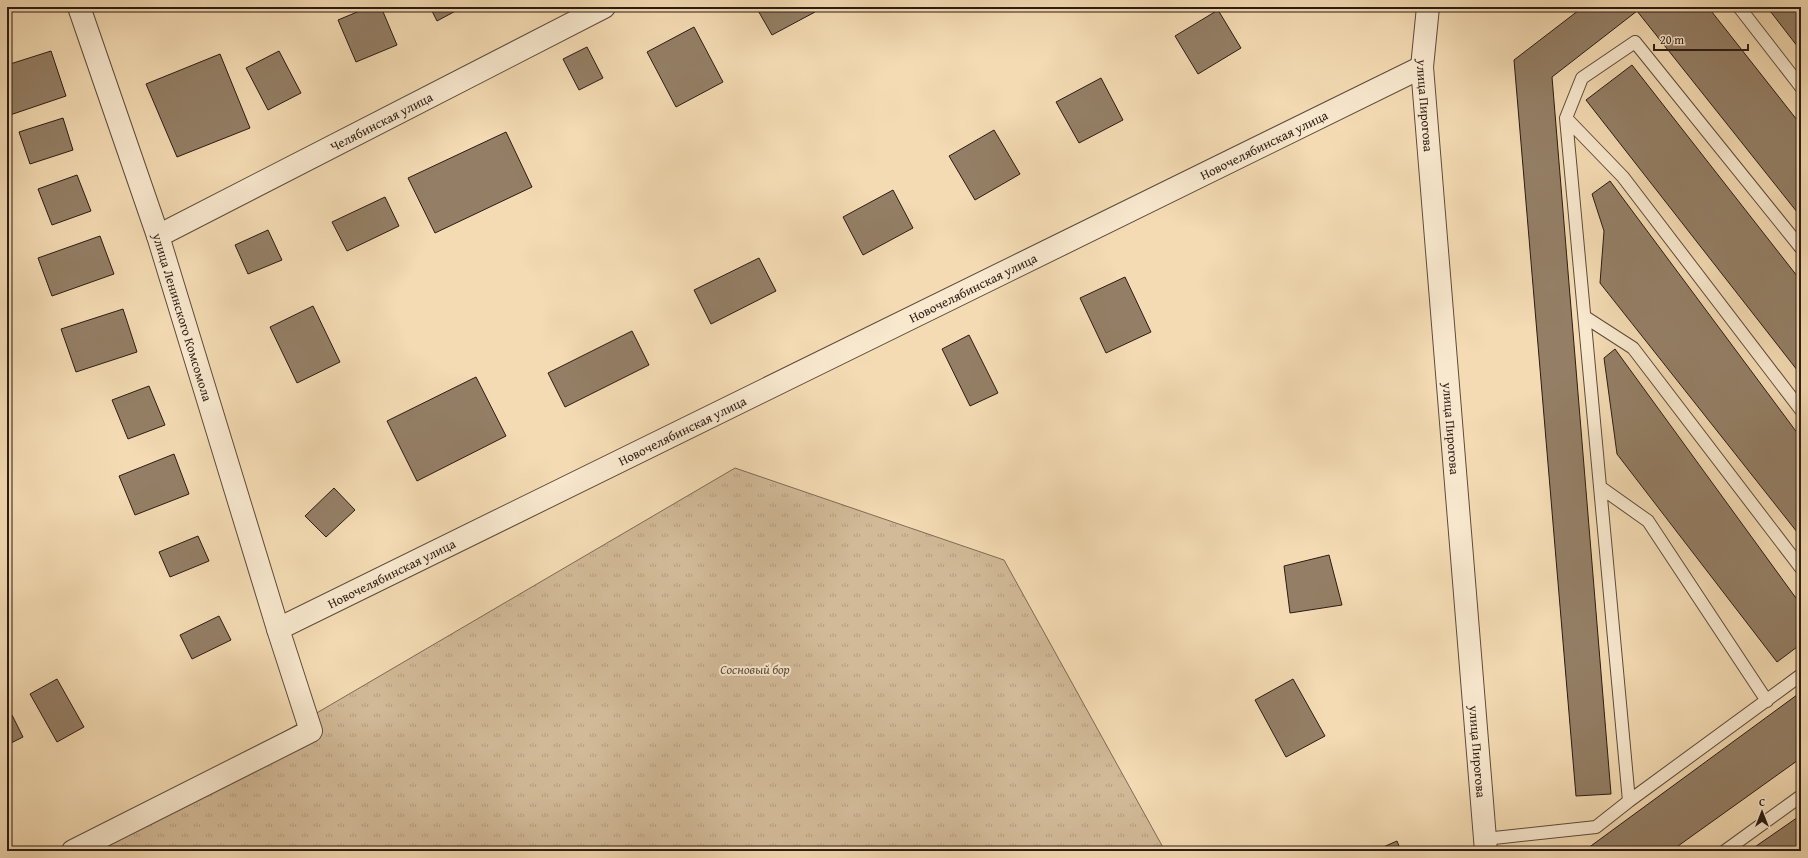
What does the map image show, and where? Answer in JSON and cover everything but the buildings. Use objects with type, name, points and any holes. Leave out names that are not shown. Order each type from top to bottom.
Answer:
[{"type":"street","name":"улица Ленинского Комсомола","points":[[79,7],[158,236],[278,629]]},
{"type":"street","name":"Челябинская улица","points":[[158,236],[604,7]]},
{"type":"street","name":"улица Пирогова","points":[[1428,7],[1422,67],[1486,845]]},
{"type":"street","name":"Новочелябинская улица","points":[[278,629],[1422,67]]},
{"type":"street","points":[[73,851],[311,731],[278,629]]},
{"type":"lane","points":[[1739,7],[1801,87]]},
{"type":"lane","points":[[1629,801],[1566,118],[1582,78],[1635,42],[1801,248]]},
{"type":"lane","points":[[1566,118],[1624,177],[1801,410]]},
{"type":"lane","points":[[1585,317],[1633,348],[1801,568]]},
{"type":"lane","points":[[1600,487],[1648,521],[1767,701]]},
{"type":"lane","points":[[1486,845],[1596,827],[1629,801],[1801,675]]},
{"type":"lane","points":[[1725,851],[1801,796]]},
{"type":"green space","name":"Сосновый бор","points":[[735,468],[1004,560],[1165,851],[81,851]]}]
